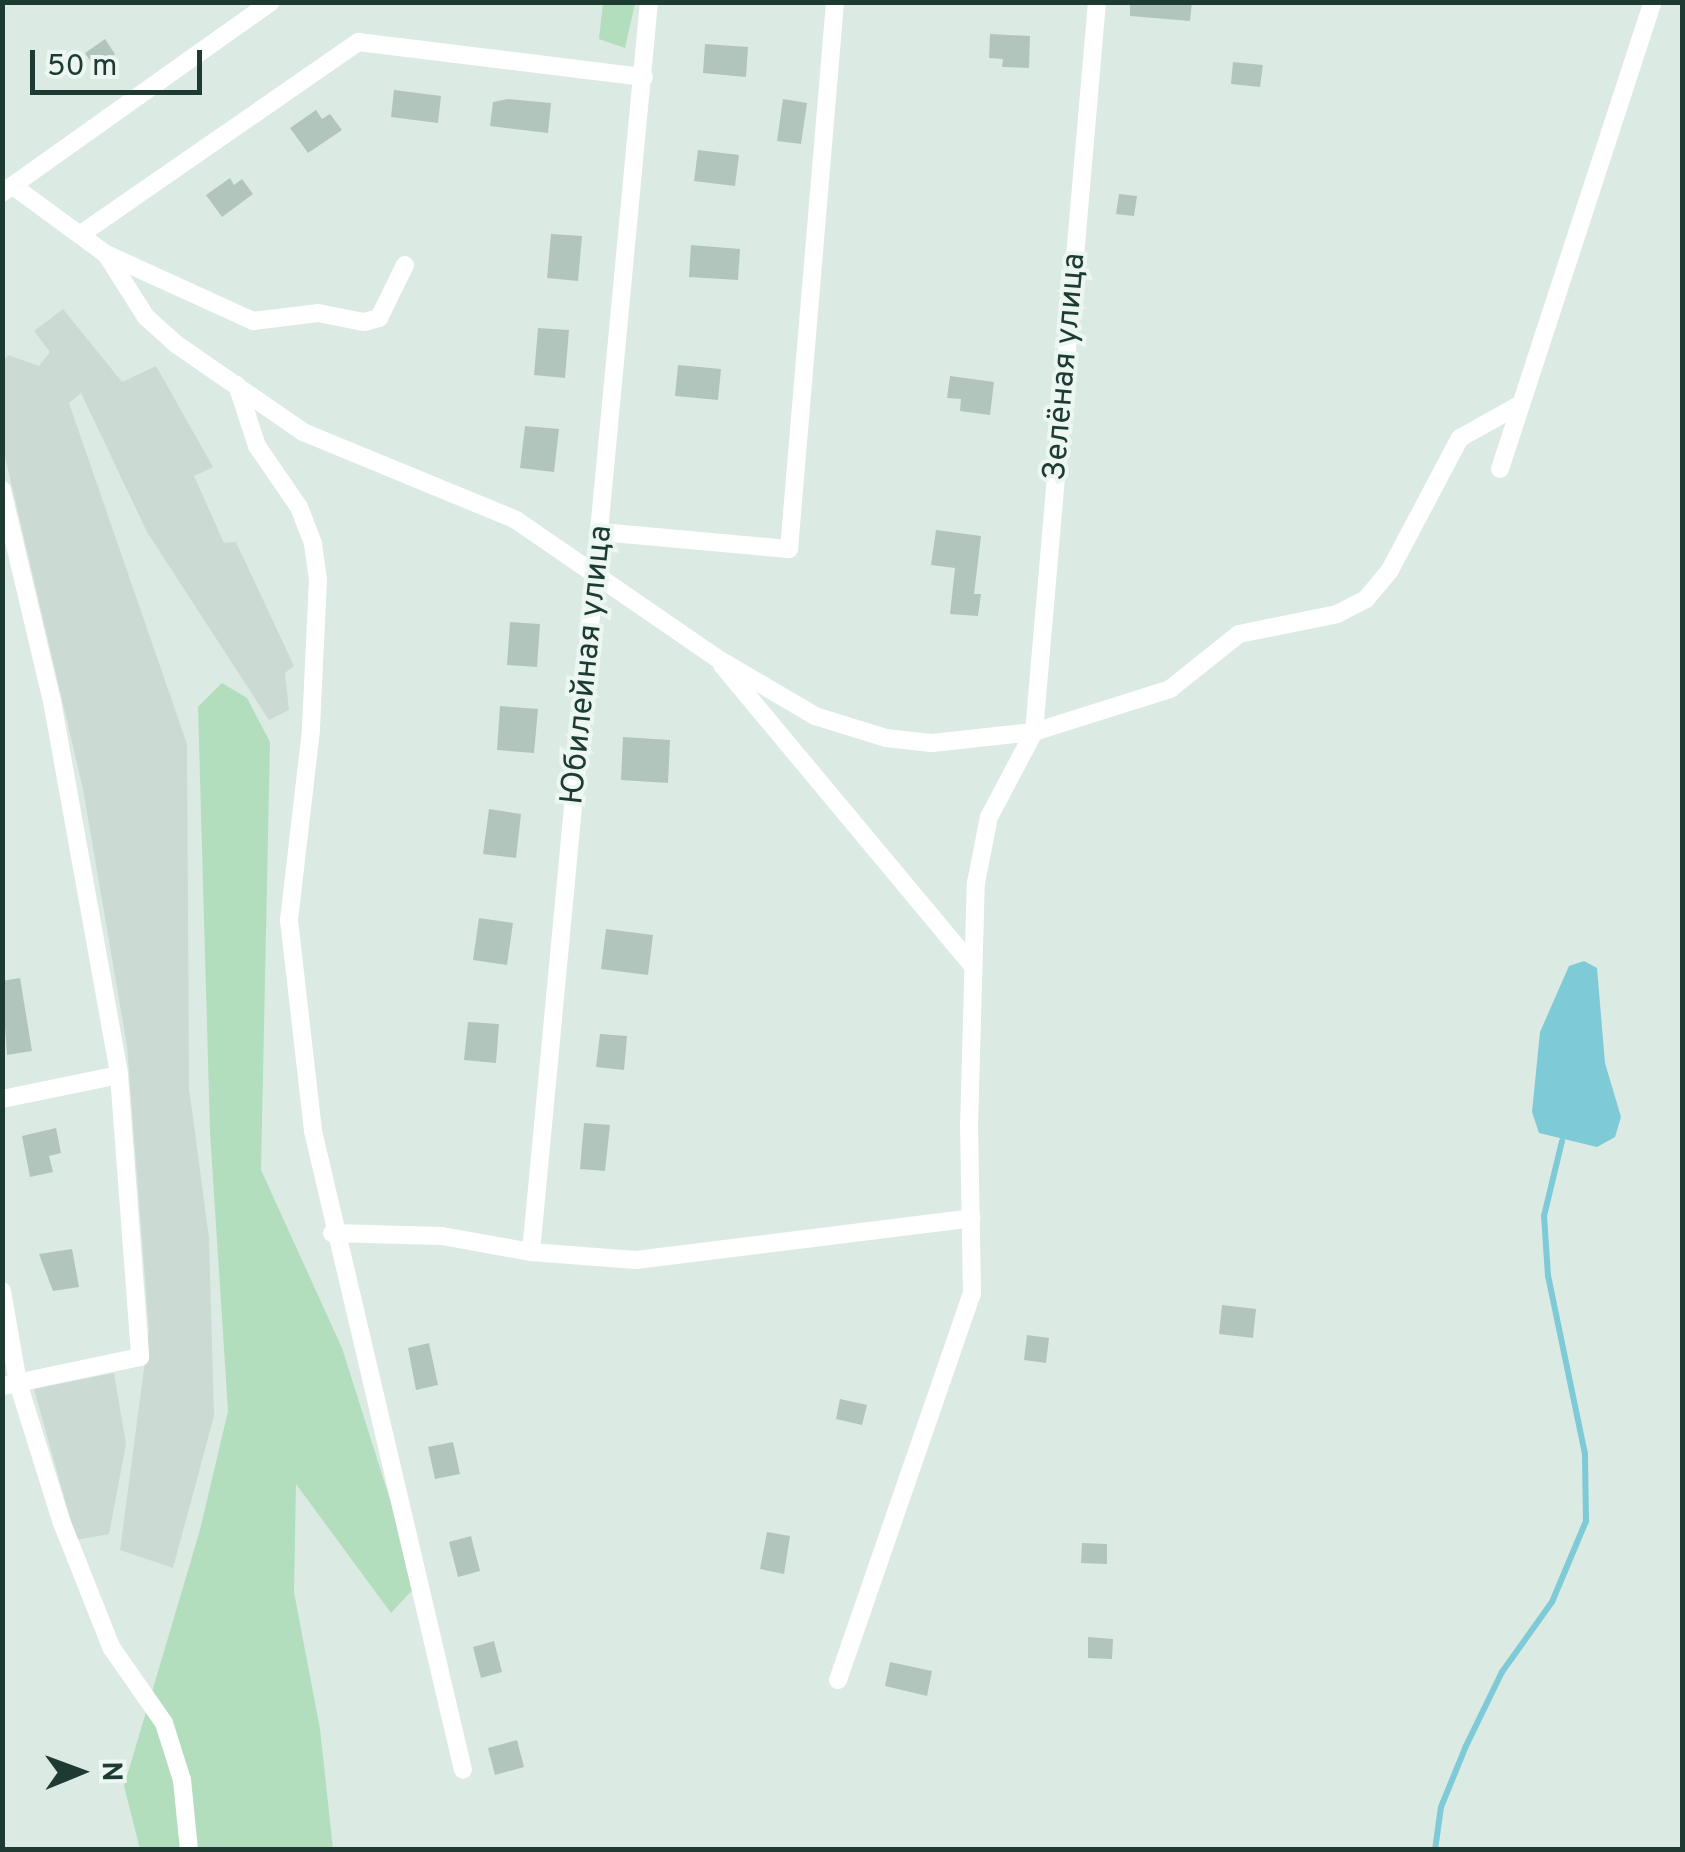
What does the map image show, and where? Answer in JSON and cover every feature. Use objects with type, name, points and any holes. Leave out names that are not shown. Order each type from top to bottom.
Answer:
[{"type":"street","points":[[271,2],[8,189],[82,234],[106,254],[253,321],[318,313],[364,322],[379,318],[406,265]]},
{"type":"street","name":"Юбилейная улица","points":[[531,1252],[650,2]]},
{"type":"street","points":[[601,532],[789,549],[835,2]]},
{"type":"street","name":"Зелёная улица","points":[[1034,732],[1097,2]]},
{"type":"street","points":[[1500,468],[1652,2]]},
{"type":"street","points":[[82,234],[358,42],[644,77]]},
{"type":"street","points":[[106,254],[146,317],[304,432],[516,520],[597,572],[715,657],[815,716],[886,738],[932,743],[1034,732],[1170,689],[1240,634],[1337,614],[1366,599],[1390,570],[1460,438],[1521,404]]},
{"type":"street","points":[[238,385],[257,446],[300,507],[318,579],[311,730],[289,920],[312,1131],[332,1233],[463,1770]]},
{"type":"street","points":[[2,490],[52,701],[118,1075],[140,1357],[10,1384]]},
{"type":"street","points":[[715,657],[972,964]]},
{"type":"street","points":[[838,1680],[968,1308],[972,964],[990,817],[1034,732]]},
{"type":"street","points":[[2,1099],[118,1075]]},
{"type":"street","points":[[332,1233],[442,1236],[531,1252],[636,1260],[971,1218]]},
{"type":"street","points":[[2,1292],[10,1384],[112,1647],[164,1723],[182,1780],[189,1850]]},
{"type":"shaded area","points":[[63,309],[122,382],[156,366],[213,467],[194,476],[224,543],[236,542],[294,666],[285,673],[289,710],[269,720],[147,532],[81,393],[69,403],[187,744],[189,1088],[209,1238],[214,1416],[173,1568],[120,1550],[149,1331],[127,1046],[83,789],[3,448],[2,363],[8,355],[39,366],[50,352],[34,331]]},
{"type":"shaded area","points":[[114,1373],[126,1444],[109,1534],[76,1540],[34,1389]]},
{"type":"green space","points":[[603,3],[635,3],[625,48],[599,39]]},
{"type":"green space","points":[[222,683],[247,698],[270,742],[261,1170],[342,1348],[417,1585],[391,1613],[296,1484],[294,1592],[320,1729],[333,1849],[140,1849],[124,1786],[200,1530],[228,1411],[210,1132],[198,707]]},
{"type":"water","points":[[1584,961],[1597,968],[1605,1063],[1621,1117],[1615,1137],[1597,1147],[1539,1133],[1532,1112],[1540,1032],[1569,966]]},
{"type":"building","points":[[1130,2],[1192,2],[1190,21],[1130,16]]},
{"type":"building","points":[[990,34],[1030,36],[1029,68],[1002,67],[1003,59],[989,58]]},
{"type":"building","points":[[105,39],[115,54],[95,68],[85,53]]},
{"type":"building","points":[[705,44],[748,47],[746,77],[703,73]]},
{"type":"building","points":[[1233,62],[1263,65],[1260,87],[1231,84]]},
{"type":"building","points":[[394,90],[441,96],[438,123],[391,117]]},
{"type":"building","points":[[508,99],[551,103],[548,133],[490,126],[493,102]]},
{"type":"building","points":[[783,99],[807,103],[801,144],[777,141]]},
{"type":"building","points":[[316,110],[322,119],[330,114],[342,130],[308,153],[290,128]]},
{"type":"building","points":[[698,150],[739,155],[735,186],[694,181]]},
{"type":"building","points":[[230,178],[234,185],[242,179],[253,194],[222,217],[206,195]]},
{"type":"building","points":[[1119,194],[1137,196],[1134,216],[1116,214]]},
{"type":"building","points":[[551,234],[582,236],[578,281],[547,278]]},
{"type":"building","points":[[691,245],[740,249],[738,280],[689,277]]},
{"type":"building","points":[[538,328],[569,330],[565,378],[534,375]]},
{"type":"building","points":[[678,365],[721,369],[718,400],[675,396]]},
{"type":"building","points":[[950,376],[994,382],[990,415],[960,411],[961,399],[947,398]]},
{"type":"building","points":[[525,426],[559,429],[554,472],[520,468]]},
{"type":"building","points":[[936,530],[981,536],[974,594],[981,594],[978,616],[950,614],[955,568],[931,565]]},
{"type":"building","points":[[510,622],[540,624],[537,667],[507,665]]},
{"type":"building","points":[[500,706],[538,709],[534,753],[497,750]]},
{"type":"building","points":[[623,737],[670,740],[668,783],[621,780]]},
{"type":"building","points":[[489,809],[521,814],[516,858],[483,854]]},
{"type":"building","points":[[479,918],[513,923],[507,965],[473,960]]},
{"type":"building","points":[[606,929],[653,935],[648,975],[601,969]]},
{"type":"building","points":[[20,978],[32,1051],[7,1055],[2,981]]},
{"type":"building","points":[[468,1022],[499,1024],[496,1063],[464,1060]]},
{"type":"building","points":[[600,1034],[627,1036],[624,1070],[596,1067]]},
{"type":"building","points":[[584,1123],[610,1125],[605,1171],[580,1169]]},
{"type":"building","points":[[56,1128],[61,1153],[49,1156],[53,1172],[30,1177],[22,1136]]},
{"type":"building","points":[[72,1249],[79,1287],[53,1291],[39,1254]]},
{"type":"building","points":[[1222,1305],[1256,1309],[1253,1338],[1219,1334]]},
{"type":"building","points":[[1027,1335],[1049,1338],[1046,1363],[1024,1360]]},
{"type":"building","points":[[429,1343],[438,1385],[416,1390],[408,1348]]},
{"type":"building","points":[[840,1399],[867,1405],[862,1425],[836,1419]]},
{"type":"building","points":[[453,1442],[460,1474],[435,1479],[428,1447]]},
{"type":"building","points":[[767,1532],[790,1536],[784,1574],[760,1569]]},
{"type":"building","points":[[471,1536],[480,1571],[458,1577],[449,1542]]},
{"type":"building","points":[[1082,1543],[1107,1544],[1107,1564],[1081,1563]]},
{"type":"building","points":[[1088,1637],[1113,1639],[1112,1659],[1088,1658]]},
{"type":"building","points":[[494,1641],[502,1672],[481,1678],[473,1647]]},
{"type":"building","points":[[890,1662],[932,1671],[927,1696],[885,1686]]},
{"type":"building","points":[[517,1740],[524,1767],[495,1775],[488,1748]]},
{"type":"waterway","points":[[1435,1850],[1441,1807],[1466,1746],[1502,1672],[1552,1602],[1586,1521],[1585,1454],[1548,1276],[1544,1216],[1562,1141]]}]
